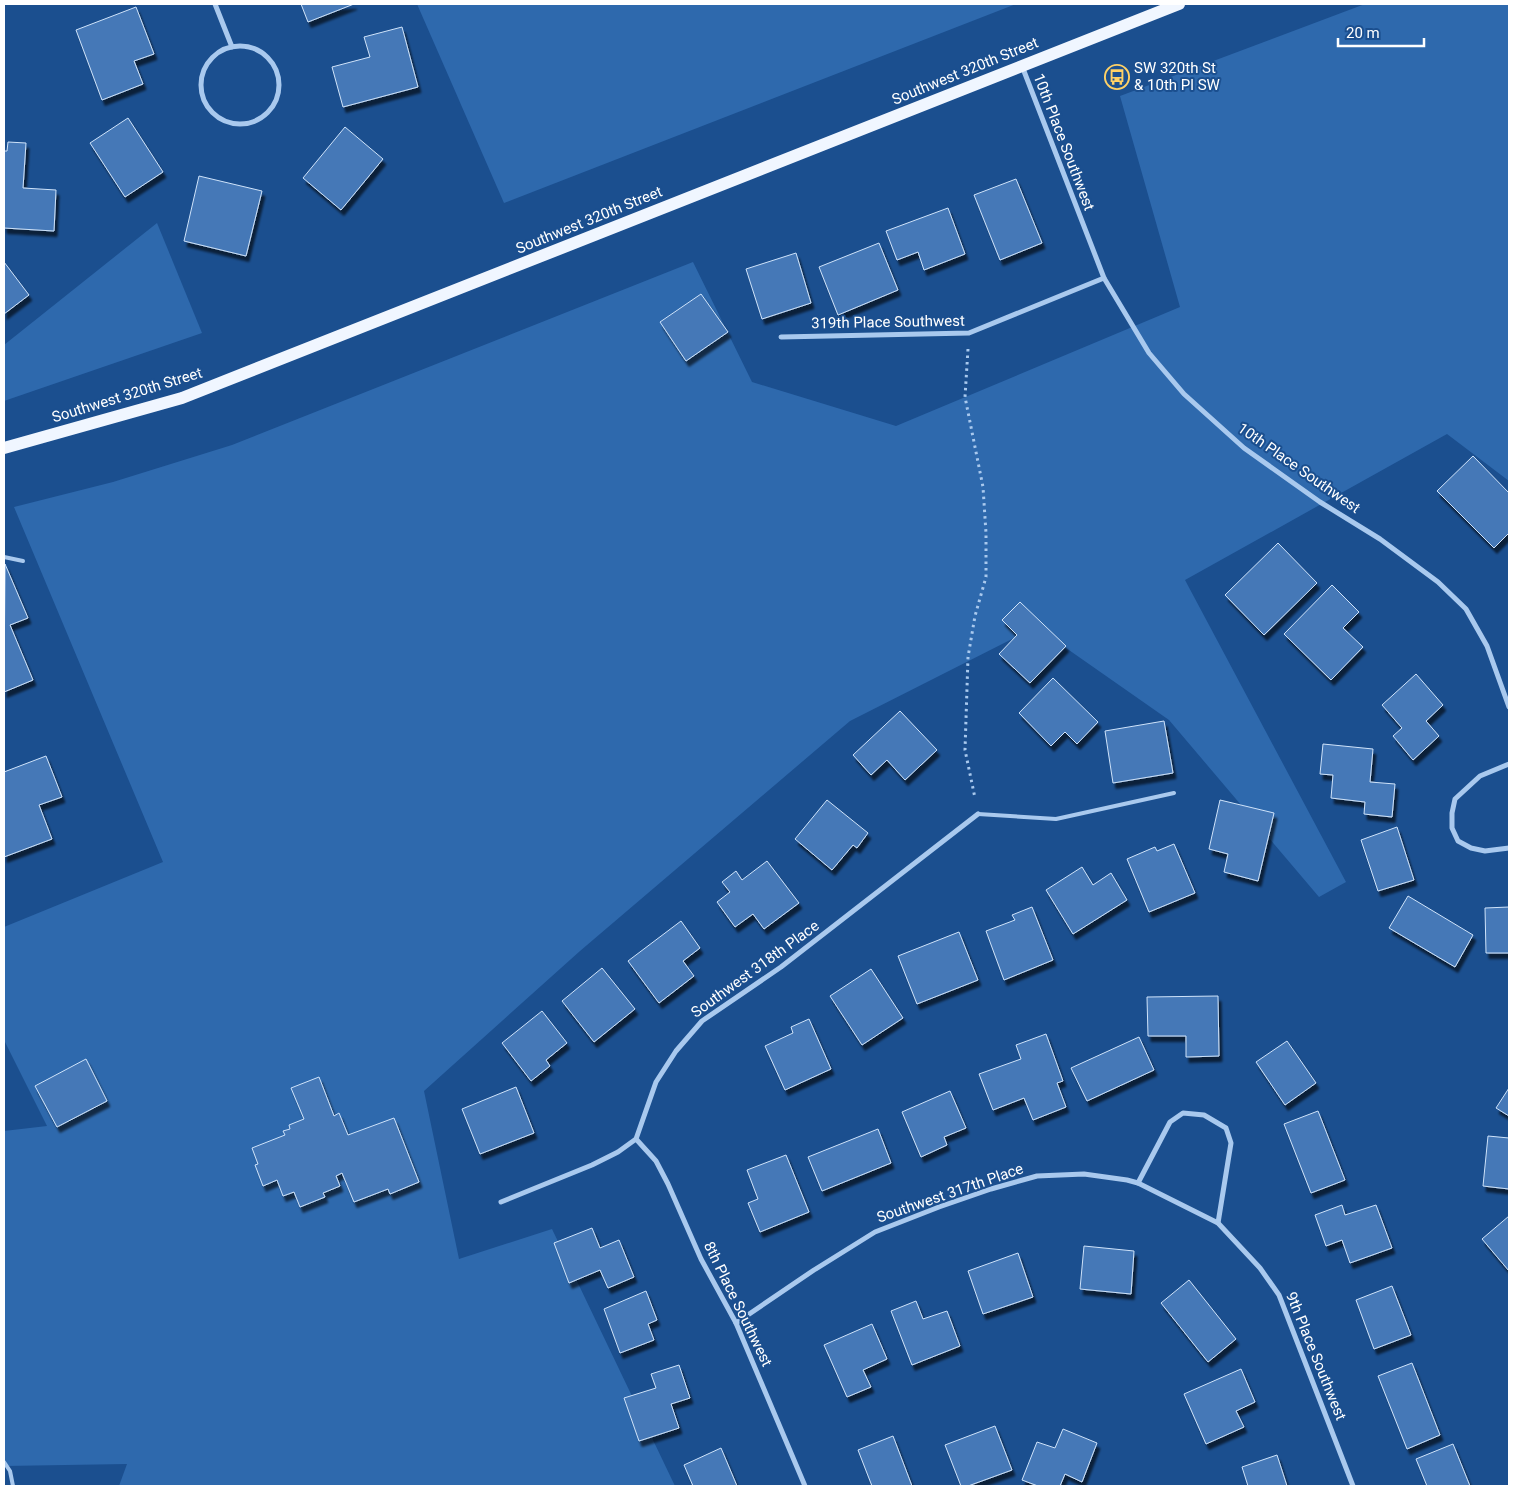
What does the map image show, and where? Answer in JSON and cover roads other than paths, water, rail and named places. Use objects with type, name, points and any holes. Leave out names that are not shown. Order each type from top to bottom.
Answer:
[{"type":"main road","name":"Southwest 320th Street","points":[[4,448],[182,398],[1179,4]]},
{"type":"street","points":[[215,4],[232,47]]},
{"type":"street","points":[[232,47],[258,50],[269,59],[276,70],[279,83],[278,97],[271,108],[262,118],[249,123],[235,124],[223,120],[212,112],[204,100],[201,87],[203,74],[209,62],[219,52],[232,47]]},
{"type":"street","name":"10th Place Southwest","points":[[1022,66],[1104,278],[1149,352],[1184,394],[1244,448],[1320,502],[1380,539],[1438,582],[1466,608],[1487,646],[1509,707]]},
{"type":"street","name":"319th Place Southwest","points":[[781,337],[969,333],[1104,278]]},
{"type":"street","points":[[1509,764],[1480,776],[1455,799],[1452,813],[1452,828],[1458,841],[1471,848],[1485,851],[1509,848]]},
{"type":"street","name":"Southwest 318th Place","points":[[636,1139],[656,1082],[676,1051],[702,1021],[781,967],[978,814]]},
{"type":"street","points":[[1138,1183],[1170,1122],[1183,1113],[1204,1115],[1226,1128],[1231,1143],[1218,1223]]},
{"type":"street","points":[[501,1202],[592,1165],[618,1152],[636,1139]]},
{"type":"street","name":"8th Place Southwest","points":[[636,1139],[656,1161],[701,1259],[736,1323],[805,1486]]},
{"type":"street","name":"Southwest 317th Place","points":[[736,1323],[814,1270],[875,1232],[939,1207],[1037,1176],[1084,1174],[1138,1183]]},
{"type":"street","name":"9th Place Southwest","points":[[1138,1183],[1218,1223],[1260,1268],[1279,1295],[1353,1486]]},
{"type":"lane","points":[[4,557],[23,561]]},
{"type":"lane","points":[[978,814],[1056,819],[1174,793]]},
{"type":"lane","points":[[4,1462],[10,1471],[13,1486]]},
{"type":"place","name":"SW 320th St & 10th Pl SW","points":[[1117,77]]}]
